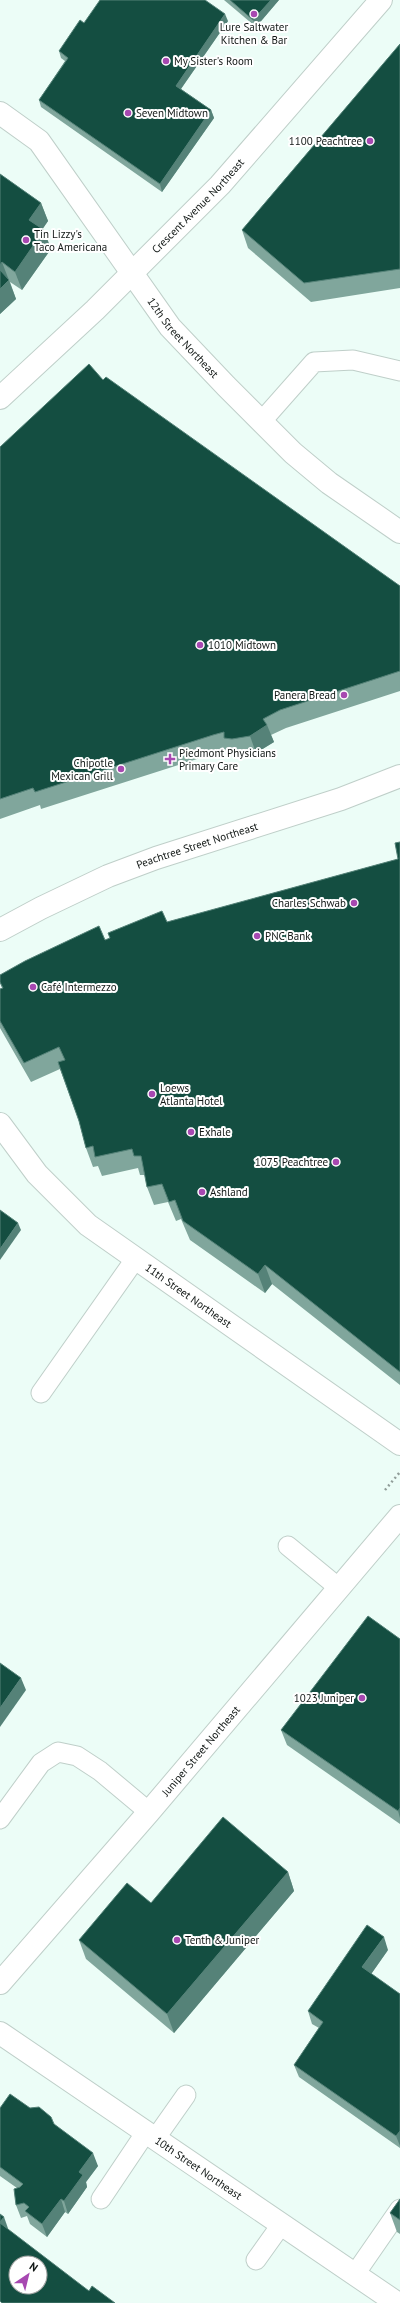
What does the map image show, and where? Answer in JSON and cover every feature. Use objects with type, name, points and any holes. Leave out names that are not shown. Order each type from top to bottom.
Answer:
[{"type":"street","name":"Crescent Avenue Northeast","points":[[0,398],[132,272],[230,174],[373,3]]},
{"type":"street","name":"12th Street Northeast","points":[[0,113],[39,141],[170,327],[261,422],[293,453],[328,483],[400,532]]},
{"type":"street","name":"Peachtree Street Northeast","points":[[0,930],[41,908],[108,876],[156,858],[341,799],[400,776]]},
{"type":"street","name":"11th Street Northeast","points":[[0,1124],[37,1174],[65,1204],[88,1225],[400,1444]]},
{"type":"street","name":"Juniper Street Northeast","points":[[0,1983],[149,1812],[400,1516]]},
{"type":"street","name":"10th Street Northeast","points":[[0,2033],[397,2303]]},
{"type":"lane","points":[[261,422],[314,362],[353,360],[400,371]]},
{"type":"lane","points":[[41,1393],[136,1258]]},
{"type":"lane","points":[[288,1546],[338,1588]]},
{"type":"lane","points":[[0,1818],[41,1763],[58,1752],[77,1756],[100,1771],[149,1812]]},
{"type":"lane","points":[[101,2199],[151,2135],[186,2095]]},
{"type":"lane","points":[[355,2274],[400,2209]]},
{"type":"lane","points":[[256,2260],[282,2225]]},
{"type":"building","points":[[100,0],[205,0],[225,14],[176,86],[211,110],[160,184],[39,100],[68,58],[59,51],[80,20],[84,23]]},
{"type":"building","points":[[230,0],[271,0],[253,20]]},
{"type":"building","name":"1100 Peachtree","points":[[400,44],[400,269],[304,283],[242,230]]},
{"type":"building","points":[[0,174],[41,203],[29,220],[44,230],[15,272],[2,262],[0,265]]},
{"type":"building","points":[[0,270],[9,280],[0,289]]},
{"type":"building","name":"1010 Midtown","points":[[89,364],[103,380],[106,377],[400,586],[400,671],[280,710],[263,719],[267,725],[250,736],[232,739],[224,738],[224,732],[35,792],[33,788],[0,799],[0,447]]},
{"type":"building","points":[[400,842],[400,1372],[265,1265],[258,1274],[183,1221],[175,1200],[169,1202],[162,1184],[147,1187],[141,1156],[134,1156],[132,1149],[95,1157],[93,1146],[86,1148],[79,1121],[58,1062],[65,1060],[59,1047],[24,1063],[0,1021],[0,989],[3,988],[0,982],[0,975],[25,961],[99,926],[105,940],[110,938],[108,933],[162,911],[167,922],[398,859],[395,843]]},
{"type":"building","points":[[0,1210],[18,1223],[0,1249]]},
{"type":"building","name":"1023 Juniper","points":[[368,1616],[400,1639],[400,1808],[398,1811],[281,1730]]},
{"type":"building","points":[[0,1663],[21,1678],[0,1708]]},
{"type":"building","name":"Tenth & Juniper","points":[[223,1817],[288,1872],[167,2014],[79,1940],[127,1883],[151,1903]]},
{"type":"building","points":[[367,1925],[384,1937],[362,1967],[400,1994],[400,2131],[396,2136],[294,2065],[323,2022],[308,2011]]},
{"type":"building","points":[[10,2094],[30,2108],[39,2107],[51,2117],[54,2124],[93,2153],[79,2172],[83,2175],[64,2201],[61,2199],[42,2224],[25,2211],[29,2207],[24,2203],[16,2205],[14,2189],[23,2184],[0,2167],[0,2108]]},
{"type":"building","points":[[400,2199],[400,2220],[390,2213]]},
{"type":"building","points":[[0,2214],[4,2217],[0,2222]]},
{"type":"building","points":[[0,2223],[42,2255],[8,2255],[8,2295],[48,2295],[48,2260],[89,2291],[92,2286],[115,2303],[2,2303],[0,2301]]},
{"type":"place","name":"Lure Saltwater Kitchen & Bar","points":[[254,14]]},
{"type":"place","name":"My Sister's Room","points":[[166,61]]},
{"type":"place","name":"Seven Midtown","points":[[128,113]]},
{"type":"place","name":"1100 Peachtree","points":[[370,141]]},
{"type":"place","name":"Tin Lizzy's Taco Americana","points":[[26,240]]},
{"type":"place","name":"1010 Midtown","points":[[200,645]]},
{"type":"place","name":"Panera Bread","points":[[344,695]]},
{"type":"place","name":"Piedmont Physicians Primary Care","points":[[170,759]]},
{"type":"place","name":"Chipotle Mexican Grill","points":[[121,769]]},
{"type":"place","name":"Charles Schwab","points":[[354,903]]},
{"type":"place","name":"PNC Bank","points":[[257,936]]},
{"type":"place","name":"Café Intermezzo","points":[[33,987]]},
{"type":"place","name":"Loews Atlanta Hotel","points":[[152,1094]]},
{"type":"place","name":"Exhale","points":[[191,1132]]},
{"type":"place","name":"1075 Peachtree","points":[[336,1162]]},
{"type":"place","name":"Ashland","points":[[202,1192]]},
{"type":"place","name":"1023 Juniper","points":[[362,1698]]},
{"type":"place","name":"Tenth & Juniper","points":[[177,1940]]}]
